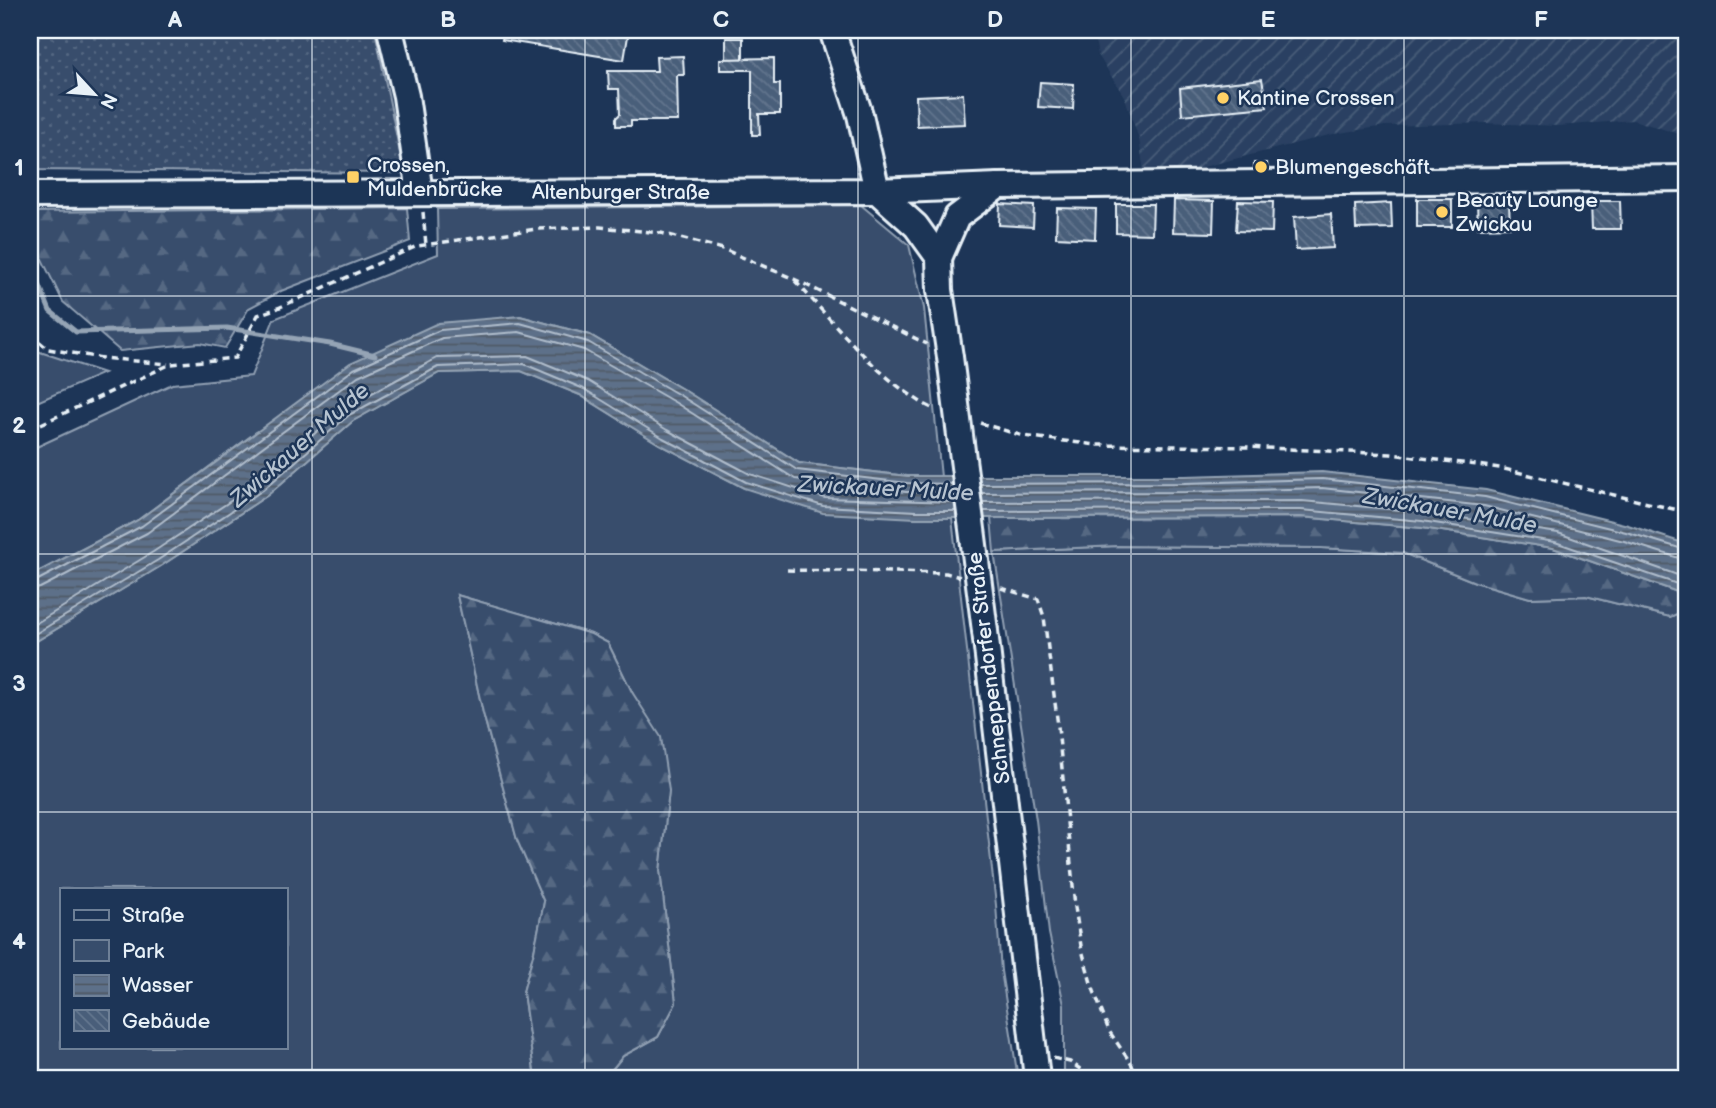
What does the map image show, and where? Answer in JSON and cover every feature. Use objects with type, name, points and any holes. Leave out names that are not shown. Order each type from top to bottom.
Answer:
[{"type":"street","points":[[390,30],[406,96],[420,193]]},
{"type":"street","points":[[832,30],[860,115],[877,191],[916,226],[939,258]]},
{"type":"street","name":"Altenburger Straße","points":[[30,195],[877,191],[1686,178]]},
{"type":"street","name":"Schneppendorfer Straße","points":[[998,187],[957,218],[939,258],[940,290],[985,631],[1037,1078]]},
{"type":"path","points":[[420,193],[426,245]]},
{"type":"path","points":[[30,334],[48,349],[102,358],[171,364],[235,358],[258,315],[417,246],[536,229],[600,227],[661,233],[723,249],[794,279],[950,357]]},
{"type":"path","points":[[794,279],[886,377],[925,406]]},
{"type":"path","points":[[30,429],[171,364]]},
{"type":"path","points":[[1023,436],[1097,445],[1247,447],[1391,454],[1500,468],[1686,512]]},
{"type":"path","points":[[1034,1054],[1070,1062],[1093,1078]]},
{"type":"shaded area","points":[[1093,30],[1686,30],[1686,136],[1633,120],[1558,126],[1485,123],[1385,126],[1333,134],[1195,169],[1144,171],[1139,139],[1125,98],[1098,55]]},
{"type":"green space","points":[[36,30],[375,30],[404,173],[30,170],[30,77]]},
{"type":"green space","points":[[861,205],[909,245],[924,308],[941,477],[907,476],[799,463],[684,390],[590,335],[520,316],[256,432],[138,520],[30,576],[30,450],[172,384],[251,376],[274,319],[438,254],[437,209]]},
{"type":"green space","points":[[407,208],[410,241],[281,291],[249,308],[225,348],[200,343],[120,351],[63,302],[36,247],[30,223],[30,212]]},
{"type":"green space","points":[[30,347],[37,351],[104,373],[30,405]]},
{"type":"green space","points":[[521,371],[580,395],[659,444],[744,488],[916,518],[952,518],[996,905],[1001,971],[1018,1078],[605,1078],[623,1056],[658,1037],[676,1003],[660,871],[669,791],[632,692],[608,643],[591,634],[457,595],[483,713],[517,840],[544,902],[523,992],[535,1078],[30,1078],[30,645],[161,566],[268,495],[353,421],[439,373]]},
{"type":"green space","points":[[1301,517],[1422,528],[1553,548],[1686,595],[1686,610],[1670,617],[1586,596],[1530,598],[1475,582],[1403,553],[1321,548],[1117,546],[994,552],[991,518]]},
{"type":"green space","points":[[1117,546],[1321,548],[1403,553],[1475,582],[1530,598],[1586,596],[1670,617],[1686,610],[1686,1078],[1064,1078],[1064,1005],[1049,933],[1036,820],[994,552]]},
{"type":"green space","points":[[457,595],[591,634],[608,643],[632,692],[661,737],[669,791],[660,871],[676,1003],[658,1037],[623,1056],[605,1078],[535,1078],[523,992],[544,902],[517,840],[483,713]]},
{"type":"water","name":"Zwickauer Mulde","points":[[520,316],[590,335],[684,390],[799,463],[907,476],[1185,476],[1322,472],[1486,490],[1628,525],[1686,544],[1686,595],[1553,548],[1422,528],[1301,517],[916,518],[823,513],[744,488],[659,444],[580,395],[521,371],[439,373],[353,421],[268,495],[161,566],[30,645],[30,576],[138,520],[350,363],[438,323]]},
{"type":"building","points":[[504,30],[629,30],[624,60],[502,40]]},
{"type":"building","points":[[726,38],[743,38],[743,59],[726,59]]},
{"type":"building","points":[[683,56],[684,75],[677,75],[678,121],[631,121],[631,126],[616,126],[616,118],[620,114],[619,89],[609,89],[608,71],[657,71],[656,57]]},
{"type":"building","points":[[774,58],[774,84],[780,84],[780,114],[759,114],[760,135],[752,135],[752,70],[720,70],[720,59]]},
{"type":"building","name":"Kantine Crossen","points":[[1262,79],[1267,107],[1182,115],[1180,88]]},
{"type":"building","points":[[1040,82],[1074,84],[1073,109],[1038,107]]},
{"type":"building","points":[[963,94],[965,124],[917,126],[916,96]]},
{"type":"building","name":"Blumengeschäft","points":[[1254,163],[1267,163],[1268,172],[1254,171]]},
{"type":"building","points":[[1417,199],[1452,199],[1452,227],[1417,227]]},
{"type":"building","points":[[1174,200],[1214,201],[1213,233],[1173,232]]},
{"type":"building","points":[[1238,201],[1273,202],[1272,232],[1236,231]]},
{"type":"building","points":[[1509,201],[1510,227],[1478,228],[1477,202]]},
{"type":"building","points":[[1591,201],[1620,201],[1621,229],[1592,229]]},
{"type":"building","points":[[1391,203],[1392,228],[1356,229],[1355,205]]},
{"type":"building","points":[[1000,204],[1034,206],[1033,227],[999,225]]},
{"type":"building","points":[[1116,204],[1153,204],[1152,234],[1116,233]]},
{"type":"building","points":[[1057,208],[1096,209],[1095,239],[1056,237]]},
{"type":"building","points":[[1331,214],[1333,248],[1296,250],[1294,217]]},
{"type":"waterway","points":[[30,264],[50,311],[76,332],[227,328],[330,344],[375,355]]},
{"type":"place","name":"Kantine Crossen","points":[[1223,98]]},
{"type":"place","name":"Blumengeschäft","points":[[1261,167]]},
{"type":"place","name":"Crossen, Muldenbrücke","points":[[353,177]]},
{"type":"place","name":"Beauty Lounge Zwickau","points":[[1442,212]]}]
